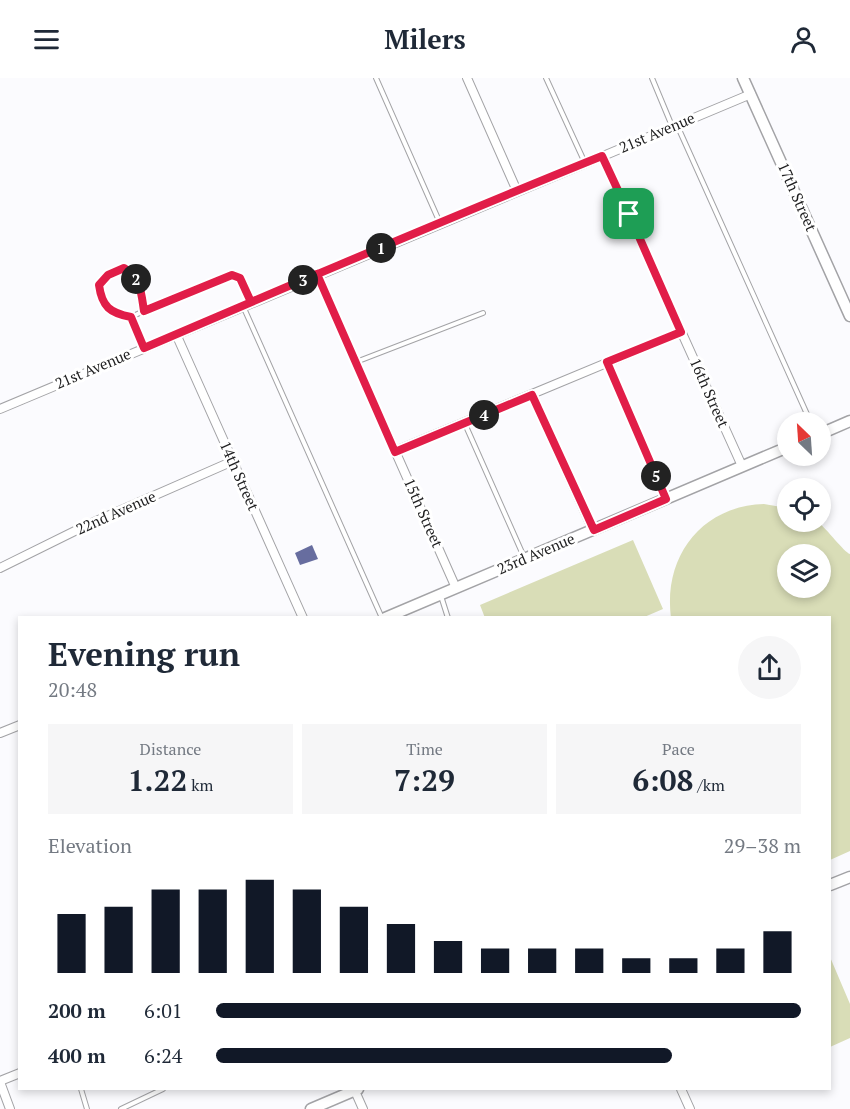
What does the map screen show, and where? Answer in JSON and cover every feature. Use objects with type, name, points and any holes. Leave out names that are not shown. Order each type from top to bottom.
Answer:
[{"type":"street","points":[[467,78],[517,191]]},
{"type":"street","name":"17th Street","points":[[743,78],[850,316]]},
{"type":"street","name":"21st Avenue","points":[[0,409],[750,94]]},
{"type":"street","name":"16th Street","points":[[602,156],[742,466]]},
{"type":"street","name":"15th Street","points":[[317,274],[456,588]]},
{"type":"street","points":[[395,452],[681,332]]},
{"type":"street","name":"14th Street","points":[[176,334],[302,616]]},
{"type":"street","points":[[532,395],[594,530]]},
{"type":"street","points":[[831,429],[850,421]]},
{"type":"street","name":"23rd Avenue","points":[[388,616],[777,452]]},
{"type":"street","name":"22nd Avenue","points":[[0,568],[87,525],[233,461]]},
{"type":"street","points":[[0,733],[18,726]]},
{"type":"street","points":[[831,885],[850,877]]},
{"type":"street","points":[[10,1109],[2,1092],[0,1081],[18,1074]]},
{"type":"street","points":[[310,1109],[356,1090],[363,1109]]},
{"type":"street","points":[[681,1090],[690,1109]]},
{"type":"lane","points":[[376,78],[440,223]]},
{"type":"lane","points":[[546,78],[585,163]]},
{"type":"lane","points":[[652,78],[806,412]]},
{"type":"lane","points":[[144,311],[141,288],[133,274],[124,268],[108,275],[99,285],[105,305],[114,314],[131,317],[232,275],[240,278],[247,304],[382,616]]},
{"type":"lane","points":[[356,362],[483,313]]},
{"type":"lane","points":[[131,317],[144,348]]},
{"type":"lane","points":[[607,362],[666,499]]},
{"type":"lane","points":[[464,423],[525,559]]},
{"type":"lane","points":[[440,595],[447,616]]},
{"type":"lane","points":[[81,1090],[87,1109]]},
{"type":"lane","points":[[121,1109],[161,1090]]},
{"type":"green space","points":[[764,504],[777,506],[777,532],[828,532],[850,554],[850,851],[831,860],[831,616],[671,616],[670,596],[673,575],[680,556],[691,539],[705,525],[722,514],[742,507]]},
{"type":"green space","points":[[633,540],[663,609],[647,616],[484,616],[480,605]]},
{"type":"green space","points":[[831,959],[850,1004],[850,1038],[831,1047]]},
{"type":"building","points":[[312,545],[318,559],[300,565],[295,553]]},
{"type":"route","points":[[629,214],[602,156],[317,274],[251,302],[240,278],[232,275],[144,311],[141,288],[133,274],[124,268],[108,275],[99,285],[105,305],[114,314],[131,317],[144,348],[317,274],[395,452],[532,395],[594,530],[666,499],[607,362],[681,332],[629,214]]}]
